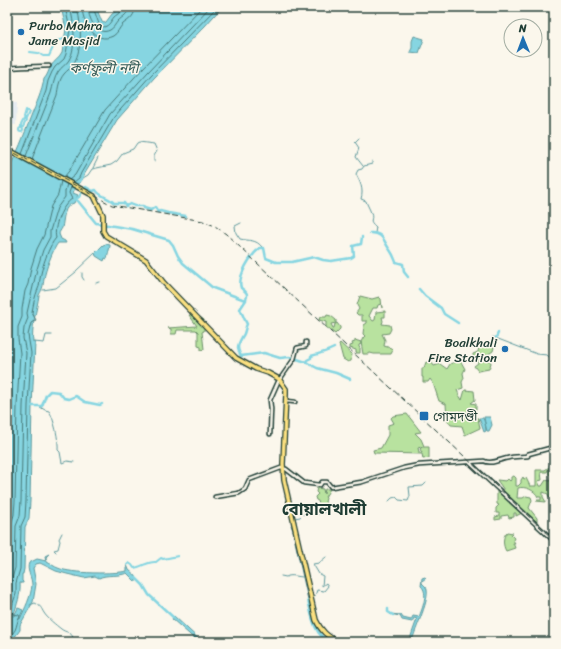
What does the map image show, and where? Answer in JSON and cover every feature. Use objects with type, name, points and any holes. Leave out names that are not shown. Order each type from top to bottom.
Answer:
[{"type":"highway","points":[[7,149],[94,196],[102,212],[104,233],[108,237],[144,258],[171,291],[240,362],[268,373],[280,380],[286,389],[284,480],[316,620],[320,629],[338,642]]},
{"type":"main road","points":[[7,68],[49,66]]},
{"type":"main road","points":[[270,434],[270,400],[280,380],[294,359],[297,348],[306,346],[306,342]]},
{"type":"main road","points":[[286,401],[295,402]]},
{"type":"main road","points":[[215,497],[238,493],[245,489],[249,480],[284,468],[305,483],[320,485],[322,482],[326,482],[331,487],[362,482],[419,465],[487,462],[528,456],[528,454],[554,447]]},
{"type":"main road","points":[[470,462],[554,541]]},
{"type":"shaded area","points":[[7,102],[17,103],[16,125],[7,124]]},
{"type":"green space","points":[[360,296],[372,299],[379,297],[381,299],[382,308],[381,304],[378,305],[377,308],[373,308],[369,316],[373,321],[375,320],[376,312],[385,311],[385,317],[382,317],[382,324],[390,325],[391,329],[389,333],[382,334],[385,340],[384,346],[393,350],[391,354],[363,354],[361,342],[365,336],[363,334],[364,325],[367,321],[362,321],[362,315],[358,315],[356,313],[359,309],[357,305]]},
{"type":"green space","points":[[196,314],[204,320],[204,331],[202,332],[204,349],[201,350],[201,347],[198,346],[198,332],[196,330],[177,330],[176,334],[171,334],[171,329],[168,328],[197,326],[189,315]]},
{"type":"green space","points":[[327,315],[336,320],[336,323],[331,324],[333,328],[337,323],[340,327],[335,334],[326,327],[326,322],[319,320],[320,317],[326,317]]},
{"type":"green space","points":[[355,340],[361,342],[359,345],[360,353],[356,353],[356,350],[350,348]]},
{"type":"green space","points":[[340,343],[352,354],[351,361],[348,362],[343,359]]},
{"type":"green space","points":[[479,346],[494,347],[493,351],[487,355],[487,360],[490,360],[491,363],[489,369],[478,371],[474,366],[478,363],[477,359],[473,357],[473,354],[478,352]]},
{"type":"green space","points":[[460,360],[465,369],[462,382],[463,388],[457,390],[462,400],[465,390],[474,391],[475,400],[471,403],[476,404],[476,409],[472,411],[474,418],[478,418],[480,428],[465,435],[462,426],[451,425],[447,420],[446,404],[439,401],[433,383],[430,379],[428,382],[423,382],[422,377],[422,368],[424,368],[426,362],[432,363],[434,366],[440,364],[447,369],[450,364]]},
{"type":"green space","points":[[407,414],[421,432],[415,433],[421,439],[424,446],[418,448],[419,452],[422,453],[420,449],[422,447],[429,447],[429,458],[423,459],[422,454],[374,453],[373,450],[381,448],[388,435],[388,425],[394,423],[391,418],[393,416]]},
{"type":"green space","points":[[549,465],[551,468],[554,467],[554,493],[551,493],[549,498],[548,494],[543,492],[543,497],[546,502],[536,501],[541,500],[541,497],[538,497],[535,492],[530,489],[518,488],[517,498],[523,498],[526,496],[531,497],[532,500],[529,508],[537,518],[537,522],[518,506],[507,494],[505,494],[505,492],[502,491],[504,490],[497,480],[506,481],[508,479],[510,481],[511,477],[514,476],[516,478],[516,486],[518,486],[523,477],[524,479],[526,478],[530,486],[536,486],[536,470],[545,470],[549,467],[547,472],[541,472],[542,480],[538,481],[540,486],[542,486],[546,480],[550,481],[551,475],[549,474],[549,469],[551,469]]},
{"type":"green space","points":[[317,488],[323,489],[324,494],[325,489],[330,489],[325,497],[327,506],[320,507],[318,501],[316,500],[315,497],[318,494],[316,492]]},
{"type":"green space","points":[[497,488],[522,513],[516,516],[516,513],[514,513],[514,517],[509,518],[508,515],[501,516],[501,519],[495,520],[495,517],[499,516],[499,513],[496,513],[496,508],[499,505],[497,504]]},
{"type":"green space","points":[[507,532],[513,533],[511,535],[514,538],[513,540],[515,543],[513,543],[515,548],[506,551],[504,547],[504,536]]},
{"type":"water","name":"কর্ণফুলী নদী","points":[[61,7],[96,7],[102,22],[104,23],[112,14],[122,7],[222,7],[154,78],[117,120],[82,180],[76,187],[73,193],[78,195],[74,203],[70,204],[66,210],[62,228],[59,233],[61,239],[66,243],[58,243],[52,255],[46,271],[43,287],[39,295],[33,324],[33,342],[35,343],[29,518],[25,527],[24,569],[22,574],[23,583],[20,583],[19,595],[13,616],[18,608],[23,610],[20,619],[28,602],[32,585],[28,568],[29,563],[37,559],[46,561],[45,556],[49,554],[46,557],[47,562],[64,570],[93,573],[121,572],[127,571],[127,565],[129,570],[136,576],[136,582],[127,573],[99,578],[95,576],[84,578],[56,571],[40,563],[36,564],[33,568],[36,584],[33,602],[20,625],[20,630],[11,642],[7,642],[7,171],[23,138],[44,79],[51,66],[62,53],[66,29]]},
{"type":"water","points":[[414,36],[424,39],[419,53],[410,52]]},
{"type":"water","points":[[106,244],[110,246],[107,259],[105,258],[104,261],[96,256],[95,253]]},
{"type":"water","points":[[484,417],[490,417],[492,425],[489,431],[487,431]]},
{"type":"water","points":[[479,418],[483,418],[486,431],[484,432]]},
{"type":"water","points":[[422,578],[426,578],[422,581],[422,583],[426,587],[427,598],[411,642],[411,636],[417,619],[414,618],[412,622],[402,620],[400,616],[390,614],[401,615],[403,618],[411,620],[413,616],[419,617],[425,597],[421,586]]},
{"type":"water","points":[[174,616],[202,642],[198,642],[172,619]]},
{"type":"waterway","points":[[30,52],[38,53],[43,56],[49,56],[56,41],[67,38]]},
{"type":"waterway","points":[[26,110],[29,112],[26,119],[24,117],[26,110]]},
{"type":"waterway","points":[[24,119],[26,121],[23,127],[21,127],[24,119]]},
{"type":"waterway","points":[[19,128],[23,128],[23,130],[23,132],[19,132],[19,128]]},
{"type":"waterway","points":[[359,138],[355,142],[359,148],[356,157],[363,166]]},
{"type":"waterway","points":[[83,178],[88,175],[92,169],[111,165],[117,161],[123,153],[133,149],[139,142],[154,144],[157,151],[154,156],[154,161]]},
{"type":"waterway","points":[[93,168],[98,158]]},
{"type":"waterway","points":[[372,161],[372,164],[364,166],[362,169],[358,170],[356,174],[362,189],[361,199],[366,201],[370,210],[372,216],[371,221],[376,227],[375,233]]},
{"type":"waterway","points":[[76,199],[86,187],[93,191],[96,190],[114,203],[124,203],[126,206],[130,204],[135,206],[143,206],[144,208],[151,210],[155,207],[158,212],[160,211],[186,216]]},
{"type":"waterway","points":[[74,199],[78,201],[96,223],[132,229],[169,240],[183,263],[213,288],[245,300],[247,294],[241,288],[241,278],[249,261],[260,248],[264,248],[266,258],[276,262],[292,262],[314,257],[331,261],[351,258],[354,256],[353,246],[361,244],[362,237]]},
{"type":"waterway","points":[[241,223],[235,226],[236,233],[240,239],[255,241],[262,247]]},
{"type":"waterway","points":[[370,233],[378,234],[383,238],[396,262],[403,264],[404,272],[408,277]]},
{"type":"waterway","points":[[76,271],[95,253]]},
{"type":"waterway","points":[[43,290],[56,288],[76,272]]},
{"type":"waterway","points":[[82,273],[84,280]]},
{"type":"waterway","points":[[96,283],[100,282]]},
{"type":"waterway","points":[[419,289],[425,296],[441,308],[444,314],[458,323]]},
{"type":"waterway","points":[[246,300],[240,309],[247,324],[238,346],[241,356],[264,353],[280,358],[294,358],[317,368],[336,373],[350,379]]},
{"type":"waterway","points":[[496,338],[498,333]]},
{"type":"waterway","points":[[34,342],[44,343],[46,335],[52,335]]},
{"type":"waterway","points":[[493,337],[537,354],[547,355],[553,360],[551,379],[554,381]]},
{"type":"waterway","points":[[306,362],[311,358],[311,356],[334,348]]},
{"type":"waterway","points":[[32,406],[42,406],[46,395],[50,391],[59,392],[64,398],[69,399],[76,396],[85,402],[100,405],[102,404]]},
{"type":"waterway","points":[[40,407],[49,411],[53,419],[57,436],[58,450],[60,452],[62,463],[67,461],[74,462]]},
{"type":"waterway","points":[[389,501],[396,497],[399,500],[408,501],[410,496],[409,487],[423,486],[426,483]]},
{"type":"waterway","points":[[317,514],[328,512]]},
{"type":"waterway","points":[[296,522],[295,518],[300,517],[303,514],[316,514]]},
{"type":"waterway","points":[[293,523],[291,525],[308,600]]},
{"type":"waterway","points":[[56,552],[54,550],[58,549],[59,539],[62,533]]},
{"type":"waterway","points":[[127,565],[129,563],[134,568],[150,562],[156,562],[161,558],[163,559],[178,556]]},
{"type":"waterway","points":[[315,596],[317,590],[324,591],[328,586],[326,583],[322,586],[323,576],[319,574],[313,564],[319,563],[326,557]]},
{"type":"waterway","points":[[134,576],[143,585],[149,595],[174,618]]},
{"type":"waterway","points":[[281,576],[303,577]]},
{"type":"waterway","points":[[308,600],[316,629],[329,642]]},
{"type":"waterway","points":[[30,605],[35,603],[39,605],[45,615],[63,630],[70,633],[73,638],[81,642]]},
{"type":"waterway","points":[[388,609],[388,612],[393,615]]},
{"type":"railway","points":[[7,149],[112,205],[203,221],[215,226],[226,234],[554,540]]},
{"type":"place","name":"Purbo Mohra Jame Masjid","points":[[21,32]]},
{"type":"place","name":"Boalkhali Fire Station","points":[[505,349]]},
{"type":"place","name":"গোমদণ্ডী","points":[[424,416]]},
{"type":"district","name":"বোয়ালখালী","points":[[324,509]]}]
